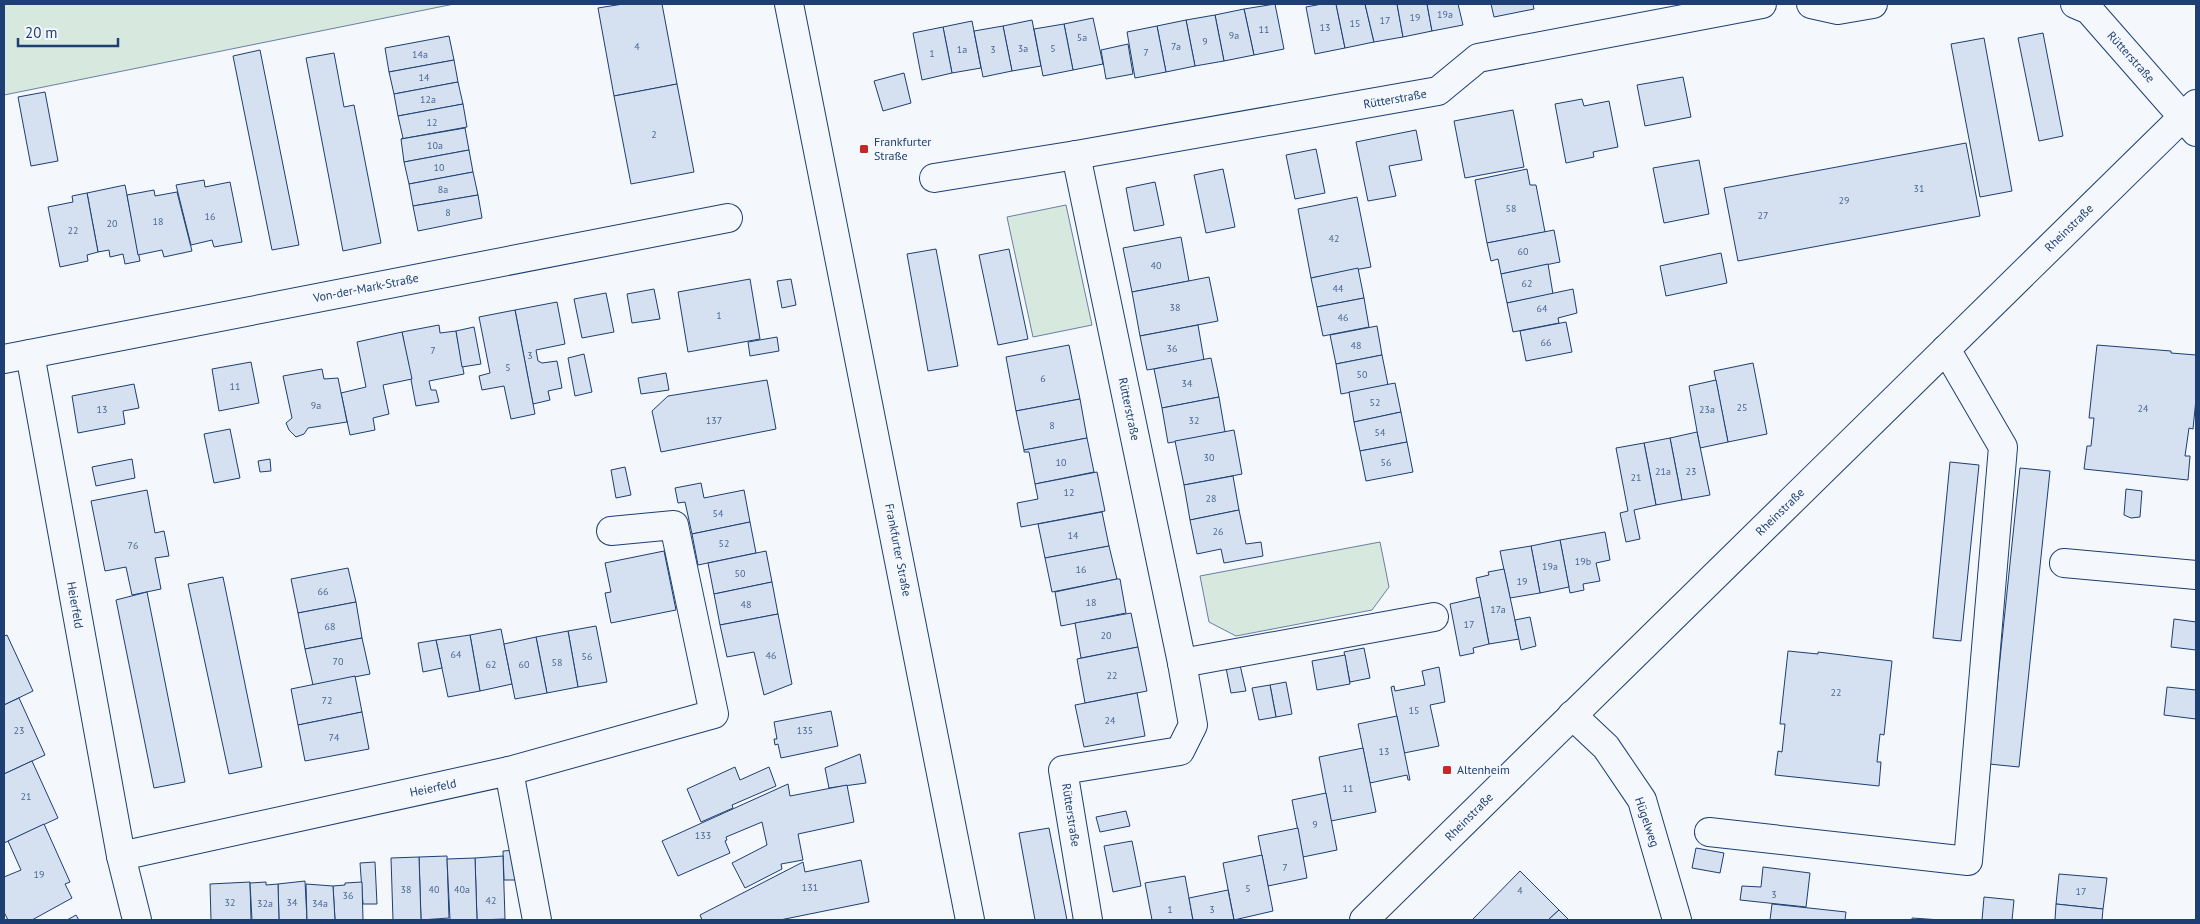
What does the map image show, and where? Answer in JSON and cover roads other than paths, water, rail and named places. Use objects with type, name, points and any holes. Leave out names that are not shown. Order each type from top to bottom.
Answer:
[{"type":"street","name":"Frankfurter Straße","points":[[789,4],[970,920]]},
{"type":"street","name":"Rütterstraße","points":[[934,178],[1438,92],[1478,58],[1762,4]]},
{"type":"street","points":[[1811,4],[1838,10],[1872,4]]},
{"type":"street","name":"Rütterstraße","points":[[2075,4],[2089,10],[2192,117]]},
{"type":"street","name":"Rheinstraße","points":[[1364,920],[1946,349],[2192,117]]},
{"type":"street","name":"Rütterstraße","points":[[1076,155],[1182,663],[1193,725],[1180,751],[1063,770],[1088,920]]},
{"type":"street","name":"Von-der-Mark-Straße","points":[[17,356],[728,218]]},
{"type":"street","points":[[1709,832],[1968,861],[2003,447],[1946,349]]},
{"type":"street","name":"Heierfeld","points":[[17,356],[137,920]]},
{"type":"street","name":"Heierfeld","points":[[122,856],[509,771],[714,714],[674,525],[611,531]]},
{"type":"street","points":[[2064,563],[2196,575]]},
{"type":"street","points":[[1182,663],[1434,617]]},
{"type":"street","name":"Hügelweg","points":[[1572,715],[1606,747],[1642,800],[1677,920]]},
{"type":"street","points":[[509,771],[537,920]]},
{"type":"place","name":"Frankfurter Straße","points":[[864,149]]},
{"type":"place","name":"Altenheim","points":[[1447,770]]}]
